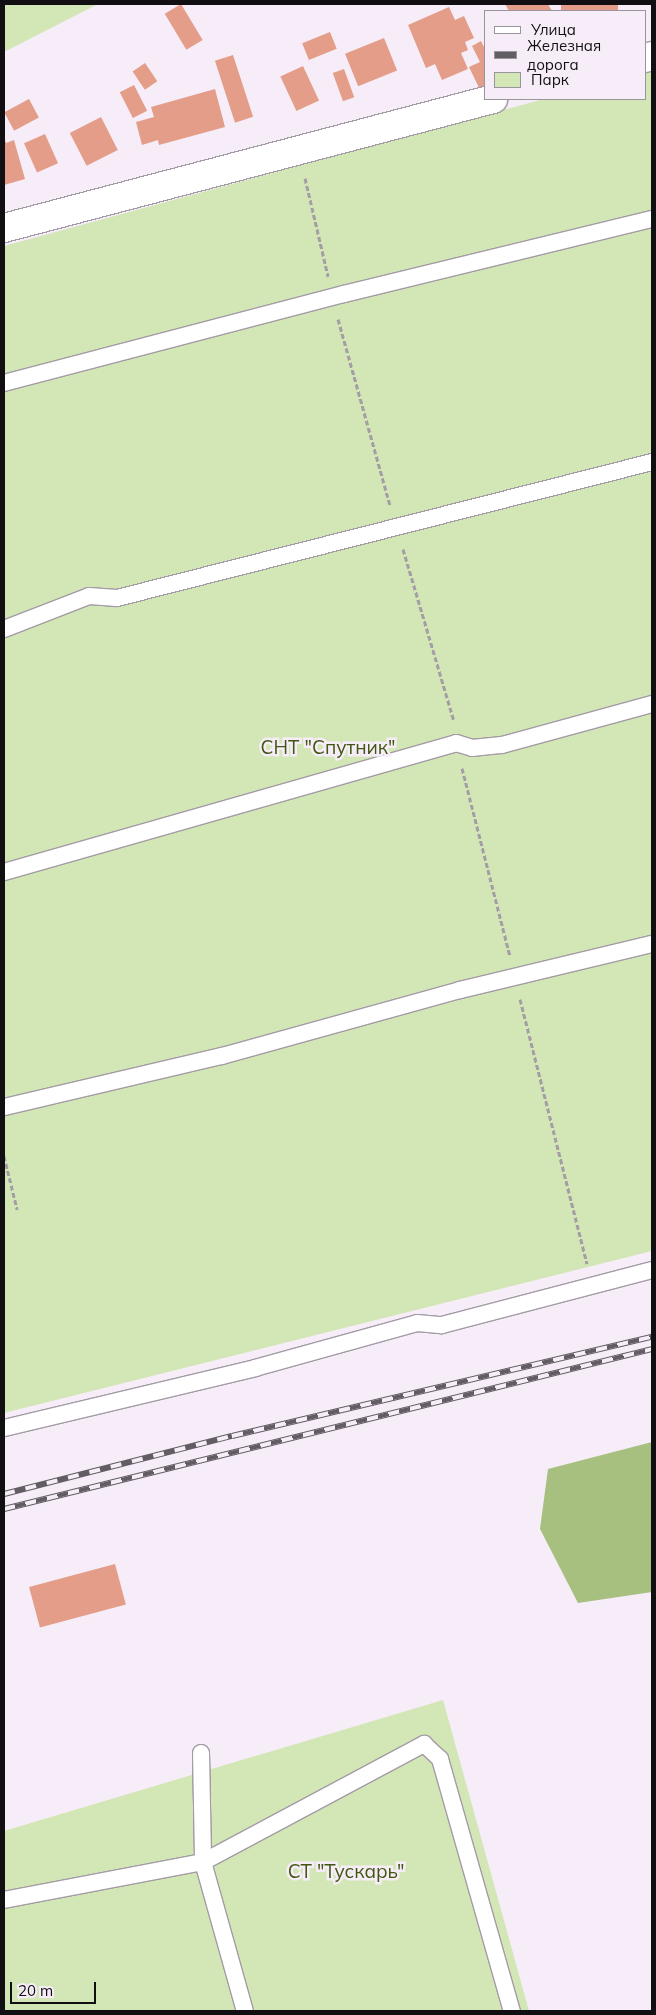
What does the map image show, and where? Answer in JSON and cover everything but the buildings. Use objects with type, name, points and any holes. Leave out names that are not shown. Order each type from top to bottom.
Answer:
[{"type":"street","points":[[4,228],[489,100]]},
{"type":"lane","points":[[4,384],[332,297],[652,219]]},
{"type":"lane","points":[[4,630],[88,596],[117,598],[393,526],[652,462]]},
{"type":"lane","points":[[4,872],[456,743],[472,748],[502,745],[652,704]]},
{"type":"lane","points":[[4,1107],[222,1056],[515,977],[652,944]]},
{"type":"lane","points":[[4,1428],[255,1368],[417,1323],[442,1325],[652,1270]]},
{"type":"lane","points":[[4,1900],[203,1862],[424,1744],[440,1760],[512,2011]]},
{"type":"lane","points":[[200,1753],[203,1862],[245,2011]]},
{"type":"path","points":[[299,151],[332,297],[387,492],[393,526],[454,715],[456,743],[593,1286]]},
{"type":"path","points":[[4,1156],[17,1209]]},
{"type":"green space","points":[[4,4],[98,4],[4,52]]},
{"type":"green space","name":"СНТ \"Спутник\"","points":[[652,70],[652,1251],[4,1413],[4,246],[540,100],[646,100],[646,72]]},
{"type":"green space","points":[[652,1442],[652,1592],[578,1603],[540,1529],[548,1469]]},
{"type":"green space","name":"СТ \"Тускарь\"","points":[[443,1700],[529,2011],[4,2011],[4,1831]]},
{"type":"railway","points":[[4,1494],[232,1436],[652,1337]]},
{"type":"railway","points":[[4,1509],[652,1349]]}]
